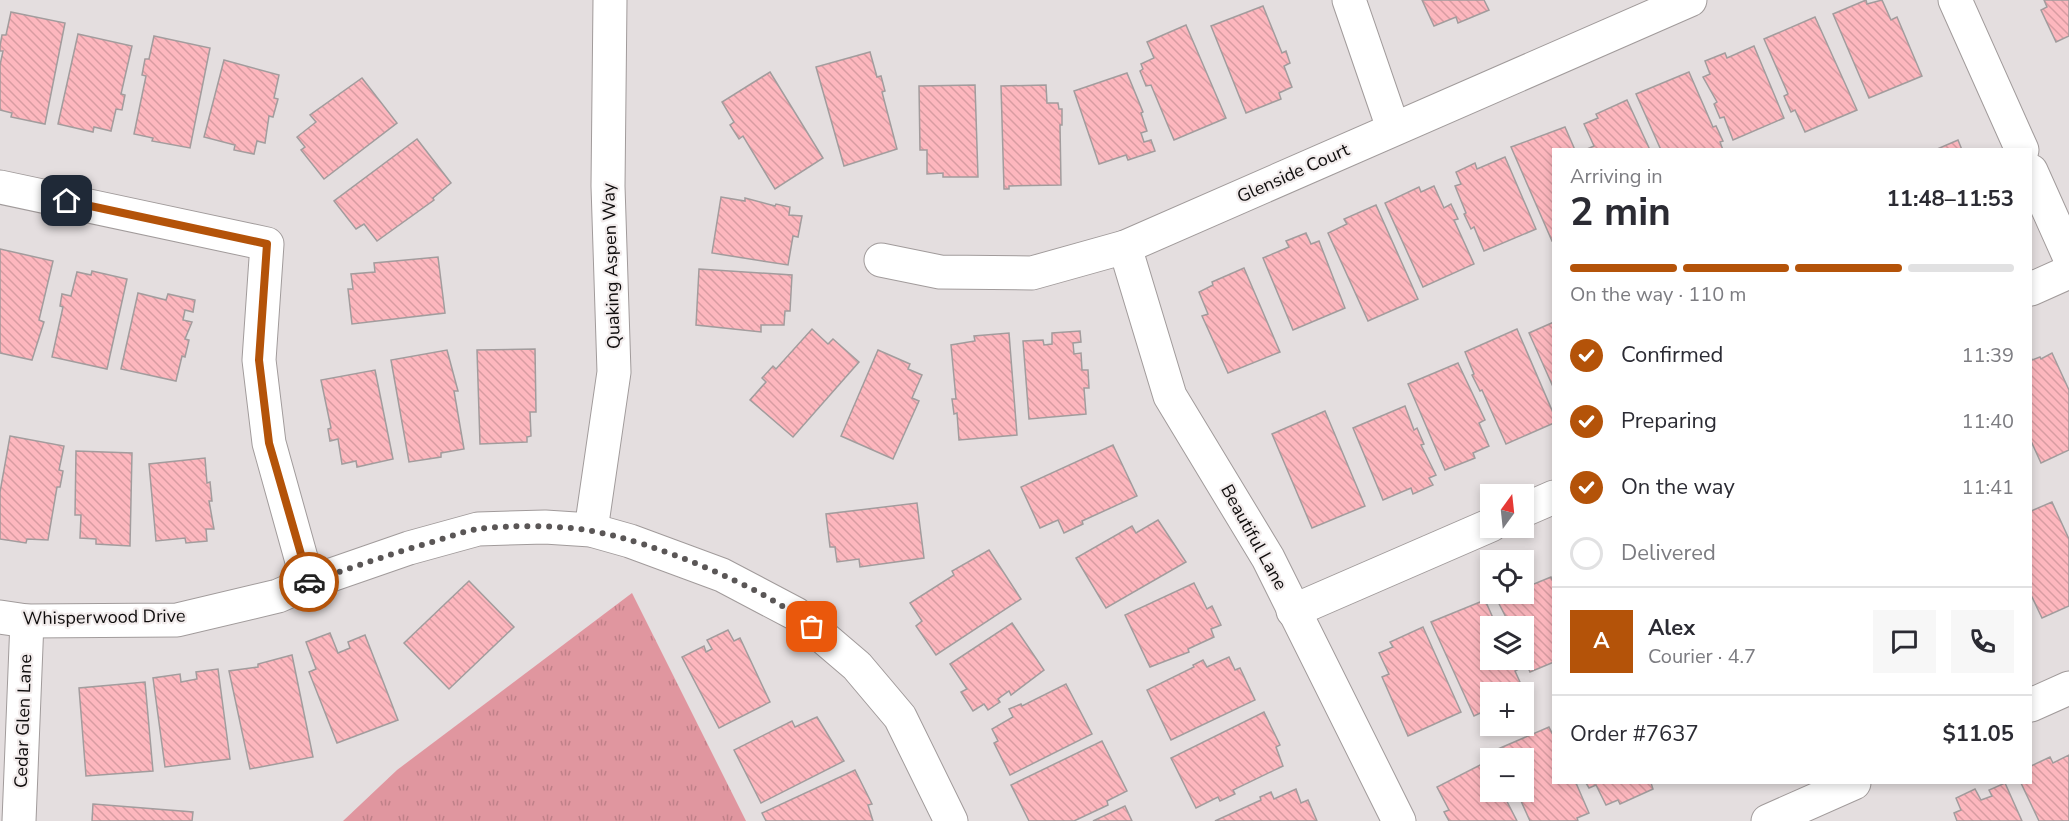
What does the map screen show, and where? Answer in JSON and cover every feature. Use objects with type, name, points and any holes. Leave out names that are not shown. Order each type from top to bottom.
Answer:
[{"type":"street","name":"Quaking Aspen Way","points":[[591,530],[614,372],[608,186],[610,0]]},
{"type":"street","points":[[1349,0],[1393,128]]},
{"type":"street","name":"Glenside Court","points":[[881,261],[940,272],[1032,273],[1125,247],[1690,0]]},
{"type":"street","points":[[1955,0],[2021,148]]},
{"type":"street","points":[[2032,173],[2069,256]]},
{"type":"street","points":[[0,186],[267,244],[259,360],[262,391],[269,443],[308,583]]},
{"type":"street","name":"Beautiful Lane","points":[[1125,247],[1170,396],[1268,558],[1399,821]]},
{"type":"street","points":[[2032,289],[2069,272]]},
{"type":"street","points":[[1534,506],[1552,498]]},
{"type":"street","name":"Whisperwood Drive","points":[[13,619],[177,620],[278,596],[308,583],[409,548],[478,529],[591,530],[630,541],[722,575],[796,614],[857,666],[900,717],[951,821]]},
{"type":"street","points":[[1293,611],[1480,530]]},
{"type":"street","name":"Cedar Glen Lane","points":[[13,619],[19,821]]},
{"type":"street","points":[[2032,705],[2069,688]]},
{"type":"street","points":[[1768,821],[1852,784]]},
{"type":"green space","points":[[632,593],[746,821],[343,821],[397,770]]},
{"type":"building","points":[[1422,0],[1484,0],[1489,10],[1458,23],[1456,17],[1434,26]]},
{"type":"building","points":[[1866,0],[1867,4],[1882,0],[1891,20],[1897,17],[1922,76],[1869,98],[1833,14]]},
{"type":"building","points":[[2044,0],[2069,0],[2069,36],[2056,42],[2041,10],[2047,7]]},
{"type":"building","points":[[1263,6],[1282,53],[1286,51],[1290,63],[1284,66],[1292,87],[1279,93],[1281,99],[1246,113],[1211,26]]},
{"type":"building","points":[[11,12],[65,23],[45,124],[11,117],[12,113],[0,110],[0,65],[3,51],[0,51],[0,46],[2,35],[6,35]]},
{"type":"building","points":[[1815,17],[1857,110],[1805,132],[1795,110],[1791,112],[1784,96],[1788,94],[1764,39]]},
{"type":"building","points":[[1186,25],[1226,118],[1174,140],[1151,85],[1146,86],[1140,71],[1143,69],[1141,64],[1154,58],[1147,42]]},
{"type":"building","points":[[78,34],[132,46],[121,94],[125,95],[122,110],[116,109],[111,131],[94,127],[93,132],[58,124]]},
{"type":"building","points":[[154,36],[210,48],[190,148],[152,141],[153,138],[134,134],[146,76],[142,75],[145,59],[149,59]]},
{"type":"building","points":[[1754,46],[1784,118],[1733,140],[1724,117],[1720,118],[1714,104],[1717,102],[1703,77],[1710,74],[1705,61],[1725,53],[1727,58]]},
{"type":"building","points":[[870,52],[877,77],[881,76],[885,91],[882,92],[897,149],[844,166],[816,67]]},
{"type":"building","points":[[224,60],[279,75],[274,98],[278,99],[273,117],[269,116],[265,143],[257,141],[254,154],[234,150],[235,145],[204,137]]},
{"type":"building","points":[[770,72],[823,158],[775,189],[743,136],[739,139],[730,125],[734,122],[722,102]]},
{"type":"building","points":[[1689,72],[1713,127],[1716,126],[1723,141],[1720,142],[1722,148],[1660,148],[1636,94]]},
{"type":"building","points":[[1127,73],[1143,112],[1141,113],[1147,131],[1141,133],[1144,142],[1151,140],[1155,151],[1128,160],[1126,155],[1099,164],[1074,91]]},
{"type":"building","points":[[362,78],[397,123],[324,179],[301,150],[305,147],[297,137],[316,122],[310,115]]},
{"type":"building","points":[[975,85],[978,177],[943,177],[943,173],[927,174],[927,150],[920,150],[919,86]]},
{"type":"building","points":[[1046,85],[1047,103],[1058,103],[1059,109],[1062,109],[1061,185],[1009,186],[1009,189],[1004,189],[1001,86]]},
{"type":"building","points":[[1627,100],[1649,148],[1590,148],[1594,146],[1584,124],[1598,118],[1596,114]]},
{"type":"building","points":[[1565,127],[1574,148],[1552,148],[1552,241],[1511,147]]},
{"type":"building","points":[[417,139],[451,183],[433,198],[434,200],[377,241],[364,224],[356,229],[334,201]]},
{"type":"building","points":[[1958,140],[1961,148],[1940,148]]},
{"type":"building","points":[[1505,157],[1536,229],[1484,251],[1474,227],[1471,229],[1464,214],[1466,213],[1455,186],[1461,184],[1456,172],[1475,163],[1477,169]]},
{"type":"building","points":[[1434,186],[1444,208],[1451,204],[1458,219],[1454,220],[1474,264],[1423,287],[1385,203],[1419,187],[1421,192]]},
{"type":"building","points":[[721,197],[745,201],[745,198],[775,206],[776,204],[790,207],[789,215],[802,216],[798,237],[793,236],[788,265],[712,253]]},
{"type":"building","points":[[1376,205],[1418,299],[1368,321],[1328,233],[1347,224],[1344,219]]},
{"type":"building","points":[[1306,233],[1311,244],[1319,241],[1345,308],[1293,330],[1263,258],[1289,247],[1286,241]]},
{"type":"building","points":[[0,249],[53,261],[39,320],[44,322],[32,360],[0,353]]},
{"type":"building","points":[[438,257],[445,313],[352,324],[348,289],[353,289],[351,274],[375,272],[374,263]]},
{"type":"building","points":[[1244,268],[1280,352],[1228,373],[1202,316],[1208,314],[1199,292],[1213,285],[1212,282]]},
{"type":"building","points":[[699,269],[792,275],[790,311],[785,311],[784,325],[761,325],[761,332],[696,325]]},
{"type":"building","points":[[92,271],[127,279],[107,369],[52,357],[63,307],[60,306],[62,294],[71,296],[77,272],[91,275]]},
{"type":"building","points":[[138,293],[166,300],[168,294],[195,300],[193,312],[185,310],[183,320],[192,322],[185,339],[189,340],[185,357],[182,356],[176,381],[121,369]]},
{"type":"building","points":[[1552,323],[1552,385],[1529,333]]},
{"type":"building","points":[[812,329],[828,344],[833,339],[859,362],[793,437],[750,400],[766,382],[762,378],[773,366],[776,369]]},
{"type":"building","points":[[1517,329],[1552,410],[1552,424],[1506,444],[1482,390],[1480,391],[1472,375],[1474,374],[1465,352]]},
{"type":"building","points":[[1080,331],[1081,342],[1073,343],[1074,354],[1081,353],[1082,370],[1088,370],[1089,388],[1084,388],[1086,414],[1029,419],[1023,341],[1043,340],[1044,345],[1052,344],[1052,333]]},
{"type":"building","points":[[1009,333],[1017,435],[959,440],[957,413],[954,414],[952,399],[956,399],[951,345],[975,341],[974,336]]},
{"type":"building","points":[[535,349],[536,412],[530,412],[531,436],[527,437],[527,442],[480,444],[477,350]]},
{"type":"building","points":[[447,350],[458,391],[454,391],[464,449],[441,453],[441,457],[409,462],[391,360]]},
{"type":"building","points":[[878,350],[910,364],[908,369],[922,375],[912,398],[919,401],[893,459],[841,436]]},
{"type":"building","points":[[2052,353],[2069,390],[2069,450],[2041,463],[2032,443],[2032,360],[2040,357],[2041,359]]},
{"type":"building","points":[[1458,363],[1485,420],[1479,423],[1489,446],[1473,453],[1475,458],[1445,470],[1408,384]]},
{"type":"building","points":[[375,370],[393,459],[357,467],[356,461],[342,464],[338,439],[330,441],[328,429],[331,428],[321,380]]},
{"type":"building","points":[[1405,406],[1414,430],[1417,428],[1424,444],[1421,445],[1436,475],[1429,478],[1433,485],[1413,494],[1411,488],[1383,500],[1353,428]]},
{"type":"building","points":[[1325,411],[1365,506],[1312,528],[1272,434]]},
{"type":"building","points":[[10,436],[64,446],[59,470],[63,471],[60,487],[57,487],[48,540],[27,539],[26,543],[0,539],[0,492]]},
{"type":"building","points":[[1113,445],[1137,496],[1082,521],[1083,524],[1064,533],[1058,520],[1040,528],[1021,487]]},
{"type":"building","points":[[76,451],[132,453],[130,546],[96,544],[96,539],[80,538],[81,515],[75,515]]},
{"type":"building","points":[[205,458],[207,483],[210,482],[212,501],[209,501],[214,529],[206,529],[207,541],[186,543],[185,538],[156,541],[149,464]]},
{"type":"building","points":[[2052,502],[2069,539],[2069,606],[2042,618],[2032,597],[2032,511]]},
{"type":"building","points":[[917,503],[924,558],[860,567],[859,559],[837,562],[835,547],[830,547],[826,514]]},
{"type":"building","points":[[1158,520],[1186,562],[1106,608],[1076,558],[1132,526],[1136,533]]},
{"type":"building","points":[[989,550],[1021,599],[936,655],[916,626],[922,621],[910,603],[954,575],[952,571]]},
{"type":"building","points":[[1551,577],[1552,663],[1530,672],[1529,670],[1534,670],[1534,616],[1505,616],[1499,604],[1534,604],[1534,584]]},
{"type":"building","points":[[469,581],[514,627],[449,689],[404,643]]},
{"type":"building","points":[[1194,583],[1207,609],[1212,606],[1221,625],[1211,629],[1214,637],[1188,649],[1189,652],[1150,667],[1125,615]]},
{"type":"building","points":[[1480,602],[1480,604],[1487,604],[1492,616],[1480,616],[1480,670],[1517,670],[1515,671],[1520,682],[1480,682],[1480,713],[1474,716],[1431,622]]},
{"type":"building","points":[[1012,623],[1044,670],[1011,695],[1009,691],[998,699],[1000,702],[988,710],[984,704],[973,711],[961,692],[967,689],[950,664]]},
{"type":"building","points":[[1423,627],[1461,712],[1408,736],[1382,677],[1389,674],[1379,653],[1393,647],[1390,642]]},
{"type":"building","points":[[728,630],[734,641],[740,638],[770,702],[719,728],[682,657],[704,646],[706,652],[712,649],[707,640]]},
{"type":"building","points":[[330,633],[338,653],[350,648],[348,642],[365,635],[398,720],[337,743],[309,672],[316,669],[306,642]]},
{"type":"building","points":[[292,655],[313,757],[250,769],[229,671],[258,667],[258,664]]},
{"type":"building","points":[[1229,657],[1235,670],[1240,668],[1255,700],[1171,740],[1147,690],[1194,667],[1193,665],[1203,660],[1207,667]]},
{"type":"building","points":[[218,669],[230,759],[165,767],[153,678],[180,674],[181,682],[197,679],[196,672]]},
{"type":"building","points":[[145,682],[153,771],[86,776],[79,688]]},
{"type":"building","points":[[1066,684],[1092,734],[1010,775],[994,743],[998,741],[992,729],[1013,717],[1009,709],[1021,704],[1022,706]]},
{"type":"building","points":[[1264,712],[1280,745],[1276,747],[1283,766],[1233,790],[1235,794],[1220,801],[1218,797],[1196,808],[1171,758]]},
{"type":"building","points":[[817,717],[844,761],[761,803],[734,750],[792,721],[795,727]]},
{"type":"building","points":[[1549,727],[1552,733],[1552,784],[1576,784],[1589,813],[1577,818],[1578,821],[1530,821],[1521,802],[1534,802],[1534,748],[1500,748],[1528,736],[1534,736],[1534,733]]},
{"type":"building","points":[[1102,741],[1127,791],[1107,801],[1108,805],[1074,821],[1029,821],[1011,785]]},
{"type":"building","points":[[2069,755],[2069,821],[2039,821],[2021,784],[2032,784],[2032,766],[2050,757],[2053,763]]},
{"type":"building","points":[[1480,765],[1480,802],[1507,802],[1517,821],[1449,821],[1444,812],[1449,810],[1437,787]]},
{"type":"building","points":[[855,770],[872,804],[868,805],[873,821],[766,821],[762,813]]},
{"type":"building","points":[[1587,784],[1651,784],[1653,789],[1620,804],[1618,800],[1606,805],[1596,785],[1589,788]]},
{"type":"building","points":[[2005,784],[2022,821],[1957,821],[1954,813],[1961,810],[1956,798],[1975,789],[1981,800],[1992,796],[1989,790]]},
{"type":"building","points":[[1296,789],[1301,803],[1308,800],[1317,821],[1215,821],[1261,800],[1260,797],[1271,792],[1274,799]]},
{"type":"building","points":[[93,804],[193,812],[192,821],[92,821]]},
{"type":"building","points":[[1125,806],[1132,821],[1093,821]]},
{"type":"way so far","points":[[309,582],[409,548],[478,529],[591,530],[630,541],[722,575],[796,614],[812,627]]},
{"type":"route","points":[[67,201],[267,244],[259,360],[269,443],[309,582]]}]
